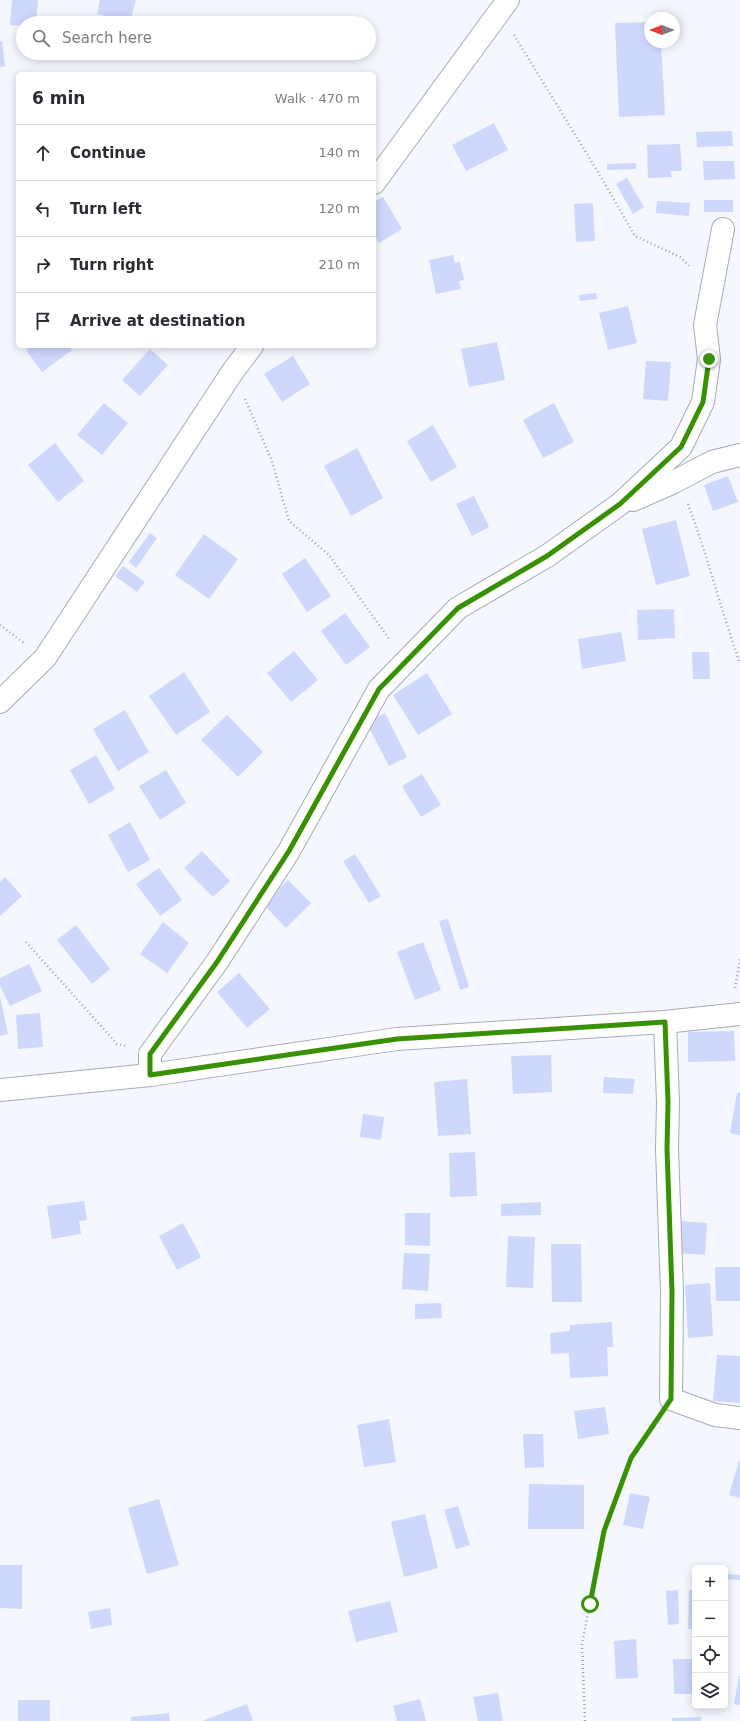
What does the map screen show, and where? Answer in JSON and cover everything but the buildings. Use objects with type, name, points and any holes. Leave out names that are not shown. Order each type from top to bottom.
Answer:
[{"type":"street","points":[[376,180],[503,5]]},
{"type":"street","points":[[150,1075],[150,1054],[217,962],[289,851],[379,689],[458,608],[547,556],[620,504],[681,447],[703,402],[709,359],[705,325],[723,229]]},
{"type":"street","points":[[0,702],[45,658],[233,371],[250,348]]},
{"type":"street","points":[[620,504],[672,483],[712,462],[740,455]]},
{"type":"street","points":[[0,1090],[150,1075],[397,1039],[665,1022],[740,1014]]},
{"type":"street","points":[[665,1022],[668,1102],[667,1149],[672,1292],[671,1399],[715,1415],[740,1418]]},
{"type":"path","points":[[503,5],[634,236],[680,257],[712,288]]},
{"type":"path","points":[[233,371],[272,460],[289,521],[328,555],[406,662]]},
{"type":"path","points":[[672,483],[687,503],[703,543],[727,627],[740,663]]},
{"type":"path","points":[[26,942],[117,1044],[150,1054]]},
{"type":"path","points":[[585,1721],[582,1644],[604,1531],[631,1458],[671,1399]]},
{"type":"route","points":[[590,1604],[604,1531],[631,1458],[671,1399],[672,1292],[667,1149],[668,1102],[665,1022],[397,1039],[150,1075],[150,1054],[217,962],[289,851],[379,689],[458,608],[547,556],[620,504],[681,447],[703,402],[709,359]]}]
